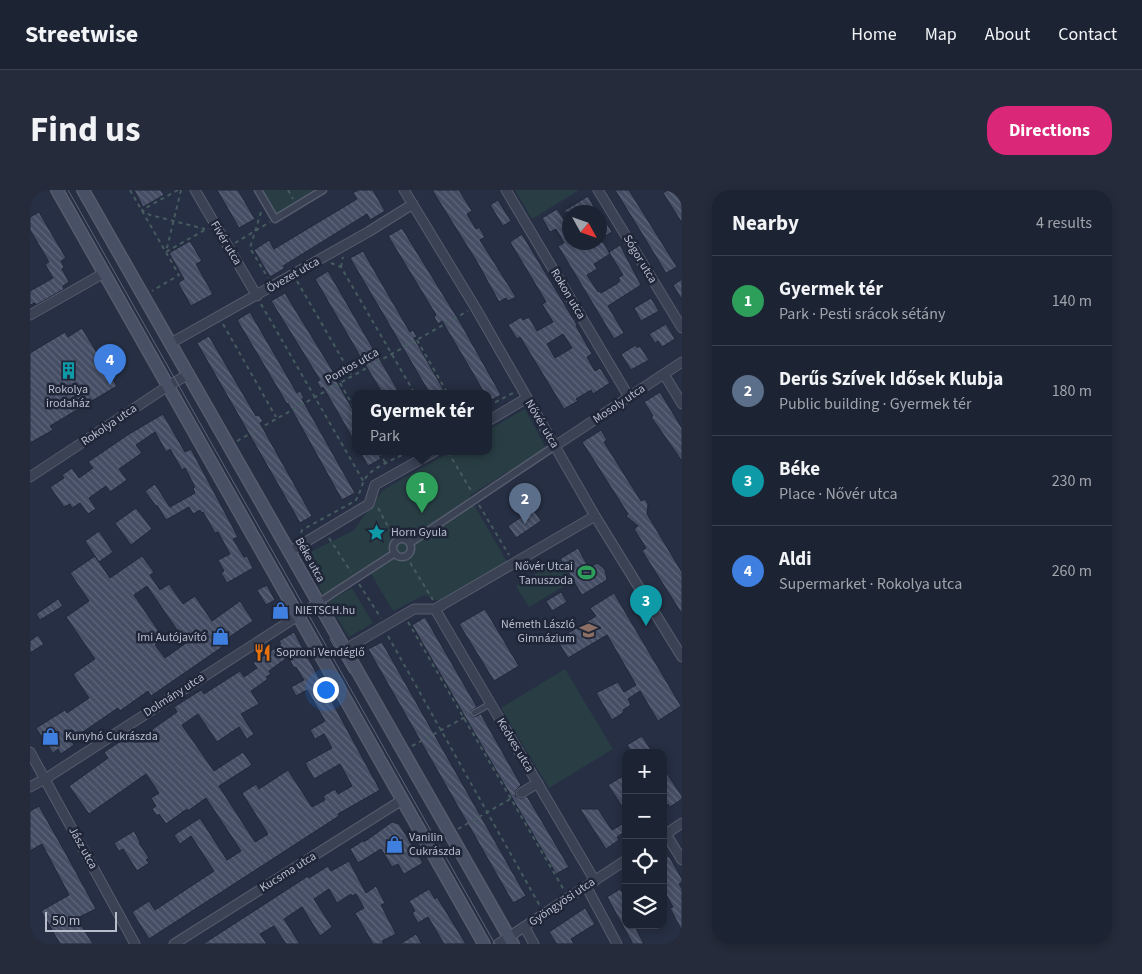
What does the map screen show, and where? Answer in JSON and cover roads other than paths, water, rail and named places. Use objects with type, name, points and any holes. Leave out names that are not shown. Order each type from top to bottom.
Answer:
[{"type":"main road","points":[[58,190],[484,944]]},
{"type":"main road","name":"Béke utca","points":[[83,190],[511,941]]},
{"type":"street","name":"Fivér utca","points":[[195,190],[257,296]]},
{"type":"street","points":[[258,190],[275,219],[323,190]]},
{"type":"street","name":"Nővér utca","points":[[404,190],[475,307],[595,516],[682,657]]},
{"type":"street","name":"Rokon utca","points":[[506,190],[629,397]]},
{"type":"street","name":"Sógor utca","points":[[598,190],[682,328]]},
{"type":"street","name":"Övezet utca","points":[[172,344],[322,259],[413,204]]},
{"type":"street","points":[[30,315],[104,273]]},
{"type":"street","name":"Mosoly utca","points":[[555,446],[682,362]]},
{"type":"street","name":"Rokolya utca","points":[[30,477],[189,374]]},
{"type":"street","points":[[664,374],[682,404]]},
{"type":"street","points":[[492,419],[527,398]]},
{"type":"street","points":[[410,544],[555,446]]},
{"type":"street","points":[[289,552],[369,504],[375,485],[429,455]]},
{"type":"street","points":[[344,650],[414,609],[436,608],[595,516]]},
{"type":"street","points":[[404,539],[410,544],[411,549],[406,556],[399,556],[395,553],[393,547],[396,541],[404,539]]},
{"type":"street","points":[[318,603],[395,553]]},
{"type":"street","name":"Dolmány utca","points":[[30,787],[318,603]]},
{"type":"street","name":"Kedves utca","points":[[436,608],[490,704],[595,881]]},
{"type":"street","name":"Jász utca","points":[[30,752],[135,944]]},
{"type":"street","points":[[521,792],[538,783]]},
{"type":"street","name":"Kucsma utca","points":[[174,944],[402,800]]},
{"type":"street","points":[[667,834],[682,823]]},
{"type":"street","points":[[667,838],[682,860]]},
{"type":"street","name":"Gyöngyösi utca","points":[[498,944],[511,941],[525,928],[622,863]]},
{"type":"street","points":[[586,886],[617,944]]},
{"type":"street","points":[[525,928],[534,944]]},
{"type":"lane","points":[[474,713],[490,704]]},
{"type":"tram line","points":[[68,190],[495,944]]},
{"type":"tram line","points":[[330,639],[350,673]]},
{"type":"place","name":"Rokolya irodaház","points":[[68,370]]},
{"type":"place","name":"Aldi","points":[[110,385]]},
{"type":"place","name":"Gyermek tér","points":[[422,513]]},
{"type":"place","name":"Derűs Szívek Idősek Klubja","points":[[525,524]]},
{"type":"place","name":"Horn Gyula","points":[[377,532]]},
{"type":"place","name":"Nővér Utcai Tanuszoda","points":[[587,573]]},
{"type":"place","name":"NIETSCH.hu","points":[[281,610]]},
{"type":"place","name":"Béke","points":[[646,626]]},
{"type":"place","name":"Németh László Gimnázium","points":[[589,631]]},
{"type":"place","name":"Imi Autójavító","points":[[221,637]]},
{"type":"place","name":"Soproni Vendéglő","points":[[262,652]]},
{"type":"place","name":"Kunyhó Cukrászda","points":[[51,736]]},
{"type":"place","name":"Vanilin Cukrászda","points":[[395,844]]}]
